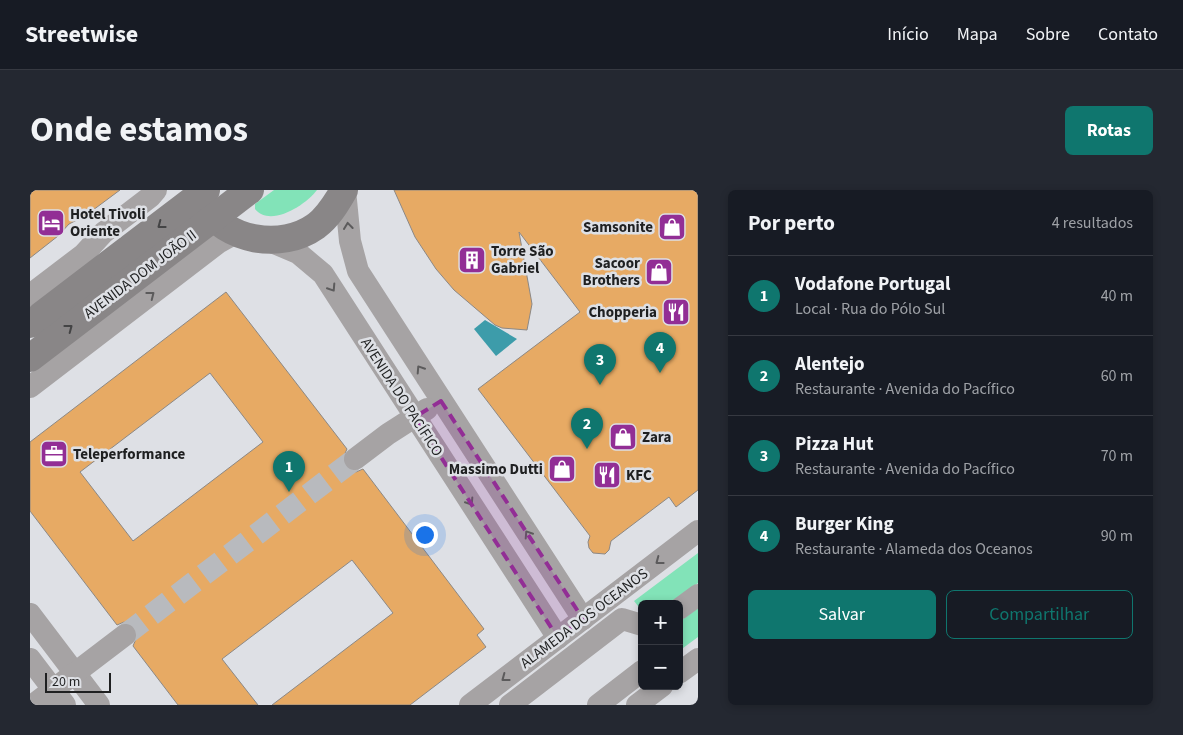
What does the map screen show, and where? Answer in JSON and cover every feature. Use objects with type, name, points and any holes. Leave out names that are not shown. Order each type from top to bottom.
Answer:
[{"type":"main road","name":"AVENIDA DOM JOÃO II","points":[[30,324],[123,253],[204,198],[250,190]]},
{"type":"main road","points":[[204,198],[236,233],[267,240],[298,235],[315,227],[326,217],[344,190]]},
{"type":"main road","name":"AVENIDA DOM JOÃO II","points":[[30,358],[204,198]]},
{"type":"street","points":[[30,295],[84,254],[103,233],[150,198],[156,190]]},
{"type":"street","name":"AVENIDA DO PACÍFICO","points":[[344,190],[350,241],[358,271],[583,619]]},
{"type":"street","name":"AVENIDA DOM JOÃO II","points":[[30,387],[218,243],[236,233]]},
{"type":"street","name":"AVENIDA DO PACÍFICO","points":[[267,240],[298,253],[323,274],[558,638]]},
{"type":"street","name":"AVENIDA DOM JOÃO II","points":[[84,254],[123,253]]},
{"type":"street","points":[[355,459],[441,400]]},
{"type":"street","name":"ALAMEDA DOS OCEANOS","points":[[470,705],[698,532]]},
{"type":"street","points":[[518,576],[544,558]]},
{"type":"street","points":[[683,606],[698,595]]},
{"type":"street","points":[[30,614],[99,705]]},
{"type":"street","name":"ALAMEDA DOS OCEANOS","points":[[510,705],[622,619],[638,624]]},
{"type":"street","points":[[32,705],[59,697],[75,673],[125,635]]},
{"type":"street","points":[[683,670],[698,658]]},
{"type":"street","points":[[30,659],[59,697]]},
{"type":"street","points":[[598,705],[638,674]]},
{"type":"street","points":[[637,705],[657,690]]},
{"type":"highlighted area","points":[[441,401],[573,603],[583,619],[558,638],[518,576],[415,417]]},
{"type":"green space","points":[[274,190],[317,190],[305,202],[288,212],[269,216],[255,209],[255,204]]},
{"type":"green space","points":[[698,553],[698,583],[675,600],[638,600],[638,606],[634,601]]},
{"type":"green space","points":[[698,608],[698,637],[683,648],[683,645],[683,619]]},
{"type":"water","points":[[485,320],[517,339],[496,356],[474,329]]},
{"type":"building","name":"Hotel Tivoli Oriente","points":[[30,190],[120,190],[85,216],[69,224],[58,236],[30,258]]},
{"type":"building","points":[[394,190],[698,190],[698,490],[676,507],[669,497],[611,541],[609,550],[605,554],[593,553],[589,548],[590,536],[478,389],[580,312],[519,232],[532,304],[527,330],[502,328],[495,325],[454,290],[436,269],[415,237]]},
{"type":"building","points":[[226,292],[347,449],[342,460],[345,467],[356,472],[363,469],[484,629],[477,635],[486,647],[410,705],[272,705],[393,613],[352,560],[222,659],[258,705],[178,705],[133,646],[138,634],[135,627],[124,622],[117,625],[30,511],[30,442]],"holes":[[[210,373],[263,442],[133,541],[80,472]]]},
{"type":"tunnel","points":[[125,635],[355,459]]},
{"type":"place","name":"Hotel Tivoli Oriente","points":[[51,223]]},
{"type":"place","name":"Samsonite","points":[[672,227]]},
{"type":"place","name":"Torre São Gabriel","points":[[472,260]]},
{"type":"place","name":"Sacoor Brothers","points":[[659,272]]},
{"type":"place","name":"Chopperia","points":[[676,312]]},
{"type":"place","name":"Burger King","points":[[660,373]]},
{"type":"place","name":"Pizza Hut","points":[[600,385]]},
{"type":"place","name":"Zara","points":[[623,437]]},
{"type":"place","name":"Alentejo","points":[[587,449]]},
{"type":"place","name":"Teleperformance","points":[[54,454]]},
{"type":"place","name":"Massimo Dutti","points":[[562,469]]},
{"type":"place","name":"KFC","points":[[607,475]]},
{"type":"place","name":"Vodafone Portugal","points":[[289,492]]}]
